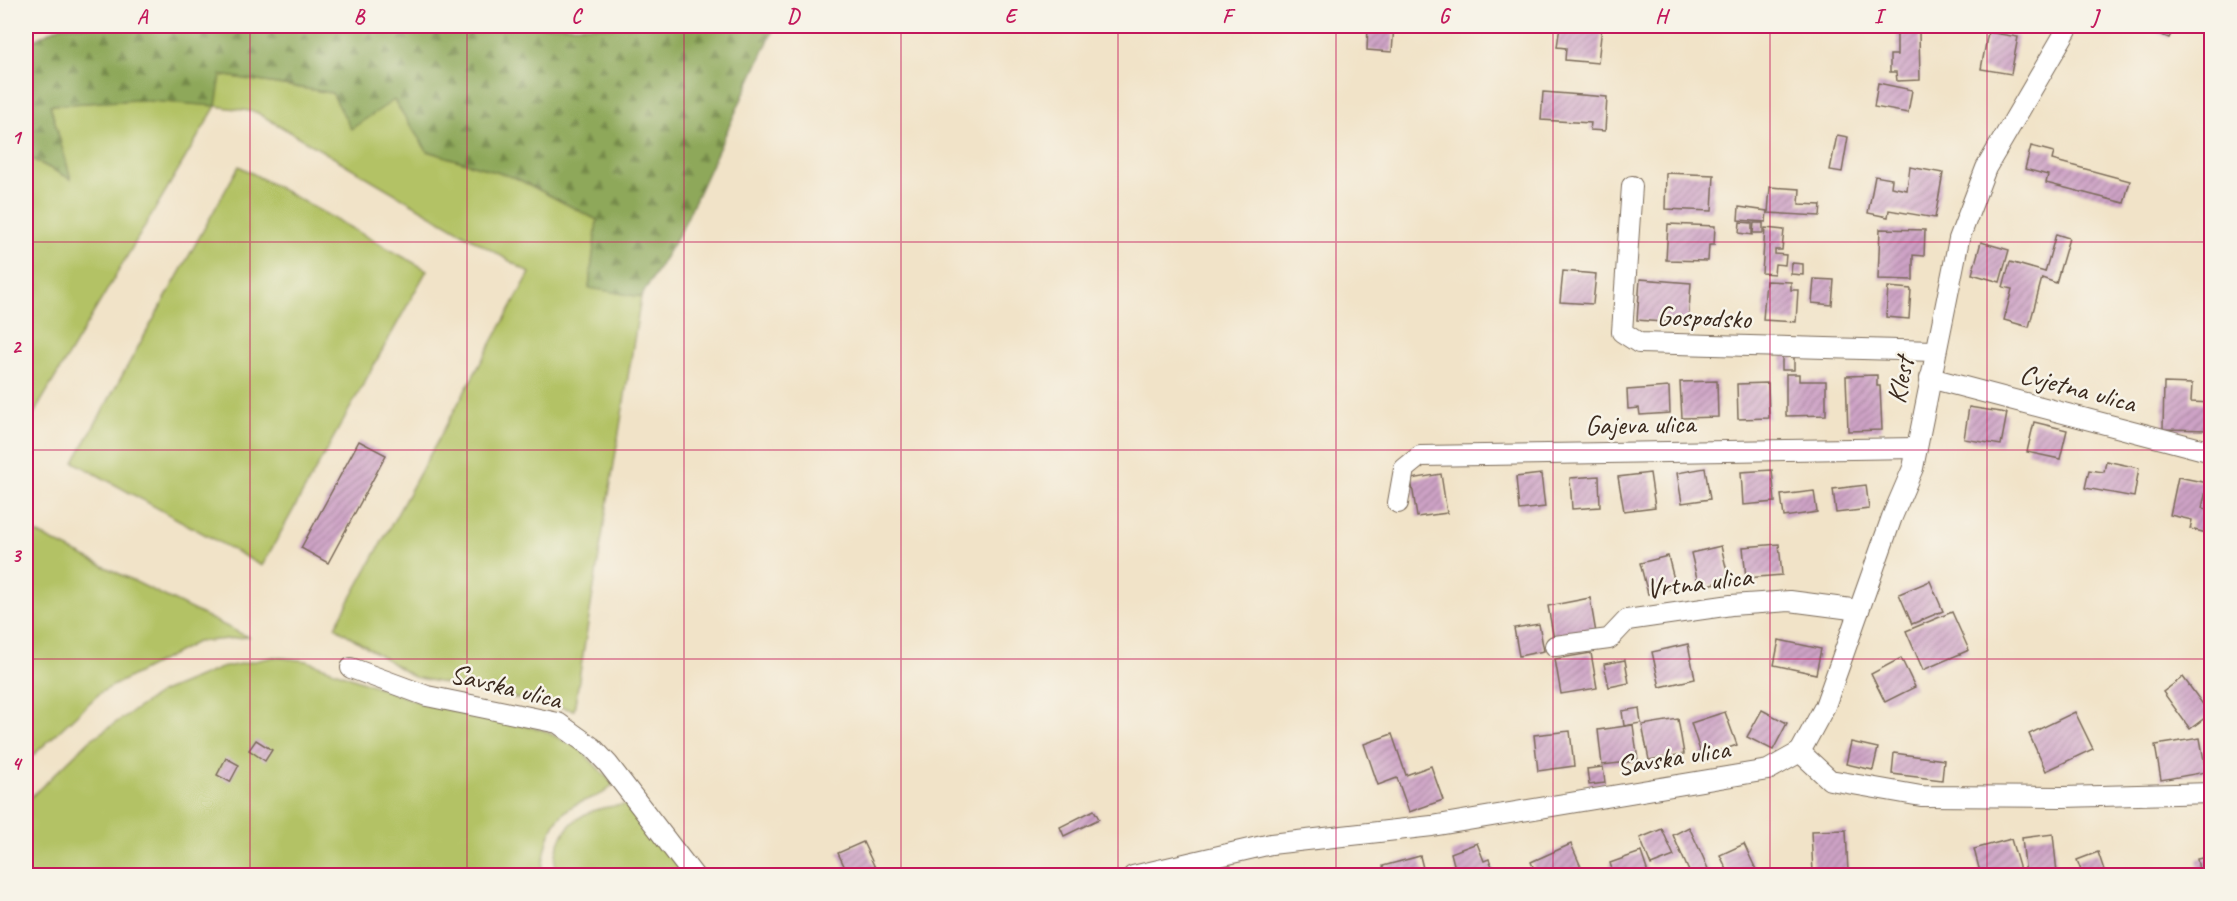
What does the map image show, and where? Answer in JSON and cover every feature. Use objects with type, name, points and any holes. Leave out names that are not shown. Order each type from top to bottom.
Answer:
[{"type":"street","name":"Klest","points":[[1800,752],[1825,706],[1913,468],[1959,239],[1986,168],[2069,26]]},
{"type":"street","name":"Gospodsko","points":[[1632,186],[1622,332],[1639,343],[1935,351]]},
{"type":"street","name":"Cvjetna ulica","points":[[1930,378],[2211,452]]},
{"type":"street","name":"Gajeva ulica","points":[[1398,503],[1404,469],[1420,456],[1917,448]]},
{"type":"street","name":"Vrtna ulica","points":[[1555,646],[1610,639],[1627,620],[1731,605],[1790,601],[1859,610]]},
{"type":"street","name":"Savska ulica","points":[[351,668],[426,696],[558,723],[593,748],[608,764],[694,876]]},
{"type":"street","points":[[1800,752],[1830,780],[1921,796],[2063,797],[2211,793]]},
{"type":"street","name":"Savska ulica","points":[[1133,876],[1272,844],[1432,826],[1768,770],[1800,752]]},
{"type":"green space","points":[[61,26],[775,26],[682,229],[641,297],[589,288],[597,220],[516,178],[427,151],[394,100],[351,129],[332,93],[221,75],[216,106],[136,100],[50,105],[71,179],[26,156],[26,44]]},
{"type":"green space","points":[[221,75],[332,93],[394,99],[427,151],[516,178],[598,220],[589,287],[641,297],[574,710],[414,677],[335,627],[530,273],[256,112],[216,106],[26,427],[26,156],[71,179],[50,105],[136,100],[209,105]]},
{"type":"green space","points":[[239,166],[427,270],[262,566],[74,462]]},
{"type":"green space","points":[[26,528],[248,637],[197,642],[101,692],[26,762]]},
{"type":"green space","points":[[274,657],[307,661],[424,704],[543,730],[580,749],[613,784],[603,793],[581,802],[562,815],[547,842],[541,875],[26,876],[26,802],[90,740],[160,693],[221,668]]},
{"type":"green space","points":[[626,805],[662,844],[686,876],[555,876],[558,845],[572,823],[596,810]]},
{"type":"building","points":[[1368,26],[1394,26],[1392,52],[1367,50]]},
{"type":"building","points":[[1560,26],[1602,26],[1598,63],[1565,60],[1566,48],[1557,47]]},
{"type":"building","points":[[2140,26],[2175,26],[2169,38]]},
{"type":"building","points":[[1919,32],[1920,80],[1897,81],[1896,72],[1890,72],[1890,55],[1897,55],[1897,33]]},
{"type":"building","points":[[1988,32],[2018,37],[2011,74],[1981,69]]},
{"type":"building","points":[[1878,83],[1912,90],[1908,113],[1874,107]]},
{"type":"building","points":[[1543,92],[1607,97],[1605,131],[1590,130],[1591,123],[1541,120]]},
{"type":"building","points":[[1837,135],[1848,137],[1842,172],[1830,170]]},
{"type":"building","points":[[2031,146],[2054,152],[2052,160],[2130,181],[2124,203],[2046,183],[2048,175],[2025,169]]},
{"type":"building","points":[[1910,167],[1943,173],[1935,218],[1889,210],[1888,217],[1868,213],[1875,176],[1892,179],[1891,187],[1907,190]]},
{"type":"building","points":[[1666,173],[1714,175],[1712,211],[1665,209]]},
{"type":"building","points":[[1770,187],[1800,189],[1799,204],[1821,205],[1820,216],[1768,213]]},
{"type":"building","points":[[1739,207],[1767,211],[1766,222],[1738,220]]},
{"type":"building","points":[[1740,222],[1752,223],[1752,235],[1739,233]]},
{"type":"building","points":[[1754,223],[1763,223],[1763,233],[1753,233]]},
{"type":"building","points":[[1668,224],[1715,226],[1714,245],[1709,245],[1708,261],[1666,260]]},
{"type":"building","points":[[1765,228],[1784,230],[1782,250],[1775,250],[1775,254],[1786,255],[1785,265],[1775,264],[1774,274],[1762,273]]},
{"type":"building","points":[[1880,229],[1925,230],[1924,256],[1913,255],[1913,280],[1878,279]]},
{"type":"building","points":[[2056,234],[2069,238],[2056,283],[2042,278],[2029,327],[2004,320],[2012,289],[2003,287],[2010,262],[2045,272]]},
{"type":"building","points":[[1981,242],[2009,250],[2000,282],[1972,274]]},
{"type":"building","points":[[1792,263],[1803,264],[1803,275],[1791,274]]},
{"type":"building","points":[[1563,271],[1596,274],[1593,304],[1560,302]]},
{"type":"building","points":[[1640,279],[1691,283],[1688,324],[1637,320]]},
{"type":"building","points":[[1814,279],[1834,280],[1832,305],[1812,303]]},
{"type":"building","points":[[1766,281],[1791,282],[1791,290],[1798,290],[1796,322],[1763,320]]},
{"type":"building","points":[[1888,287],[1911,289],[1909,319],[1886,317]]},
{"type":"building","points":[[1782,355],[1794,355],[1794,370],[1782,370]]},
{"type":"building","points":[[1786,374],[1799,374],[1799,381],[1826,381],[1826,415],[1786,416]]},
{"type":"building","points":[[1877,375],[1877,386],[1880,386],[1882,430],[1848,431],[1846,376]]},
{"type":"building","points":[[1717,381],[1718,417],[1682,418],[1680,382]]},
{"type":"building","points":[[1768,383],[1769,418],[1738,419],[1737,384]]},
{"type":"building","points":[[2164,383],[2192,384],[2191,402],[2212,403],[2211,430],[2163,429]]},
{"type":"building","points":[[1669,387],[1670,413],[1640,415],[1639,408],[1628,409],[1627,390]]},
{"type":"building","points":[[1969,407],[2007,413],[2001,445],[1964,439]]},
{"type":"building","points":[[2034,422],[2067,430],[2060,459],[2027,452]]},
{"type":"building","points":[[359,441],[386,455],[328,563],[301,548]]},
{"type":"building","points":[[2106,461],[2139,468],[2134,497],[2085,488],[2089,470],[2104,472]]},
{"type":"building","points":[[1705,468],[1710,499],[1682,503],[1677,473]]},
{"type":"building","points":[[1772,470],[1775,502],[1743,505],[1741,472]]},
{"type":"building","points":[[1650,473],[1655,507],[1624,511],[1618,477]]},
{"type":"building","points":[[1441,474],[1447,513],[1417,517],[1411,479]]},
{"type":"building","points":[[1541,474],[1545,507],[1519,510],[1516,477]]},
{"type":"building","points":[[1599,476],[1600,507],[1572,509],[1570,478]]},
{"type":"building","points":[[2178,477],[2208,483],[2202,508],[2211,510],[2207,533],[2190,529],[2192,520],[2170,515]]},
{"type":"building","points":[[1866,485],[1869,509],[1836,513],[1833,489]]},
{"type":"building","points":[[1814,491],[1817,512],[1784,517],[1781,495]]},
{"type":"building","points":[[1779,544],[1782,575],[1746,578],[1743,547]]},
{"type":"building","points":[[1721,546],[1729,580],[1699,587],[1691,553]]},
{"type":"building","points":[[1668,556],[1676,587],[1648,594],[1640,563]]},
{"type":"building","points":[[1930,581],[1943,611],[1912,624],[1899,594]]},
{"type":"building","points":[[1590,598],[1596,633],[1554,640],[1548,606]]},
{"type":"building","points":[[1952,612],[1969,650],[1923,670],[1906,631]]},
{"type":"building","points":[[1539,624],[1544,651],[1519,656],[1514,628]]},
{"type":"building","points":[[1779,640],[1821,649],[1816,674],[1774,665]]},
{"type":"building","points":[[1688,644],[1695,679],[1660,687],[1652,652]]},
{"type":"building","points":[[1591,653],[1597,688],[1561,694],[1555,659]]},
{"type":"building","points":[[1901,658],[1915,687],[1885,702],[1871,674]]},
{"type":"building","points":[[1625,660],[1629,683],[1609,687],[1604,664]]},
{"type":"building","points":[[2183,677],[2210,714],[2190,729],[2163,692]]},
{"type":"building","points":[[1639,708],[1641,723],[1624,726],[1622,711]]},
{"type":"building","points":[[1762,710],[1787,723],[1773,750],[1747,737]]},
{"type":"building","points":[[1725,712],[1737,745],[1702,757],[1691,723]]},
{"type":"building","points":[[2075,712],[2093,749],[2046,771],[2029,734]]},
{"type":"building","points":[[1678,719],[1684,754],[1649,760],[1642,725]]},
{"type":"building","points":[[1633,725],[1638,761],[1602,765],[1598,730]]},
{"type":"building","points":[[1570,731],[1574,766],[1538,771],[1534,735]]},
{"type":"building","points":[[1392,734],[1406,775],[1431,766],[1443,800],[1409,812],[1397,778],[1378,785],[1364,744]]},
{"type":"building","points":[[2200,738],[2206,772],[2161,780],[2155,745]]},
{"type":"building","points":[[256,740],[272,750],[265,761],[249,750]]},
{"type":"building","points":[[1851,742],[1878,748],[1873,770],[1846,764]]},
{"type":"building","points":[[1894,753],[1944,760],[1942,780],[1892,774]]},
{"type":"building","points":[[226,758],[239,765],[230,782],[217,775]]},
{"type":"building","points":[[1603,767],[1605,783],[1589,785],[1587,769]]},
{"type":"building","points":[[1094,810],[1099,819],[1064,836],[1060,827]]},
{"type":"building","points":[[1689,827],[1711,876],[1691,876],[1673,835]]},
{"type":"building","points":[[1662,829],[1674,856],[1651,865],[1640,838]]},
{"type":"building","points":[[1846,830],[1848,872],[1813,873],[1811,831]]},
{"type":"building","points":[[2053,834],[2057,873],[2026,876],[2022,838]]},
{"type":"building","points":[[2011,839],[2020,870],[2002,876],[1981,876],[1974,849]]},
{"type":"building","points":[[863,842],[878,874],[849,876],[838,853]]},
{"type":"building","points":[[1477,843],[1484,861],[1489,859],[1496,876],[1457,876],[1451,853]]},
{"type":"building","points":[[1571,844],[1585,876],[1537,876],[1531,862]]},
{"type":"building","points":[[1744,844],[1759,876],[1730,876],[1720,855]]},
{"type":"building","points":[[1641,852],[1649,876],[1614,876],[1610,863]]},
{"type":"building","points":[[2098,852],[2106,876],[2083,876],[2077,860]]},
{"type":"building","points":[[1420,856],[1425,876],[1385,876],[1383,866]]},
{"type":"building","points":[[2212,856],[2212,876],[2200,876],[2197,859]]}]
